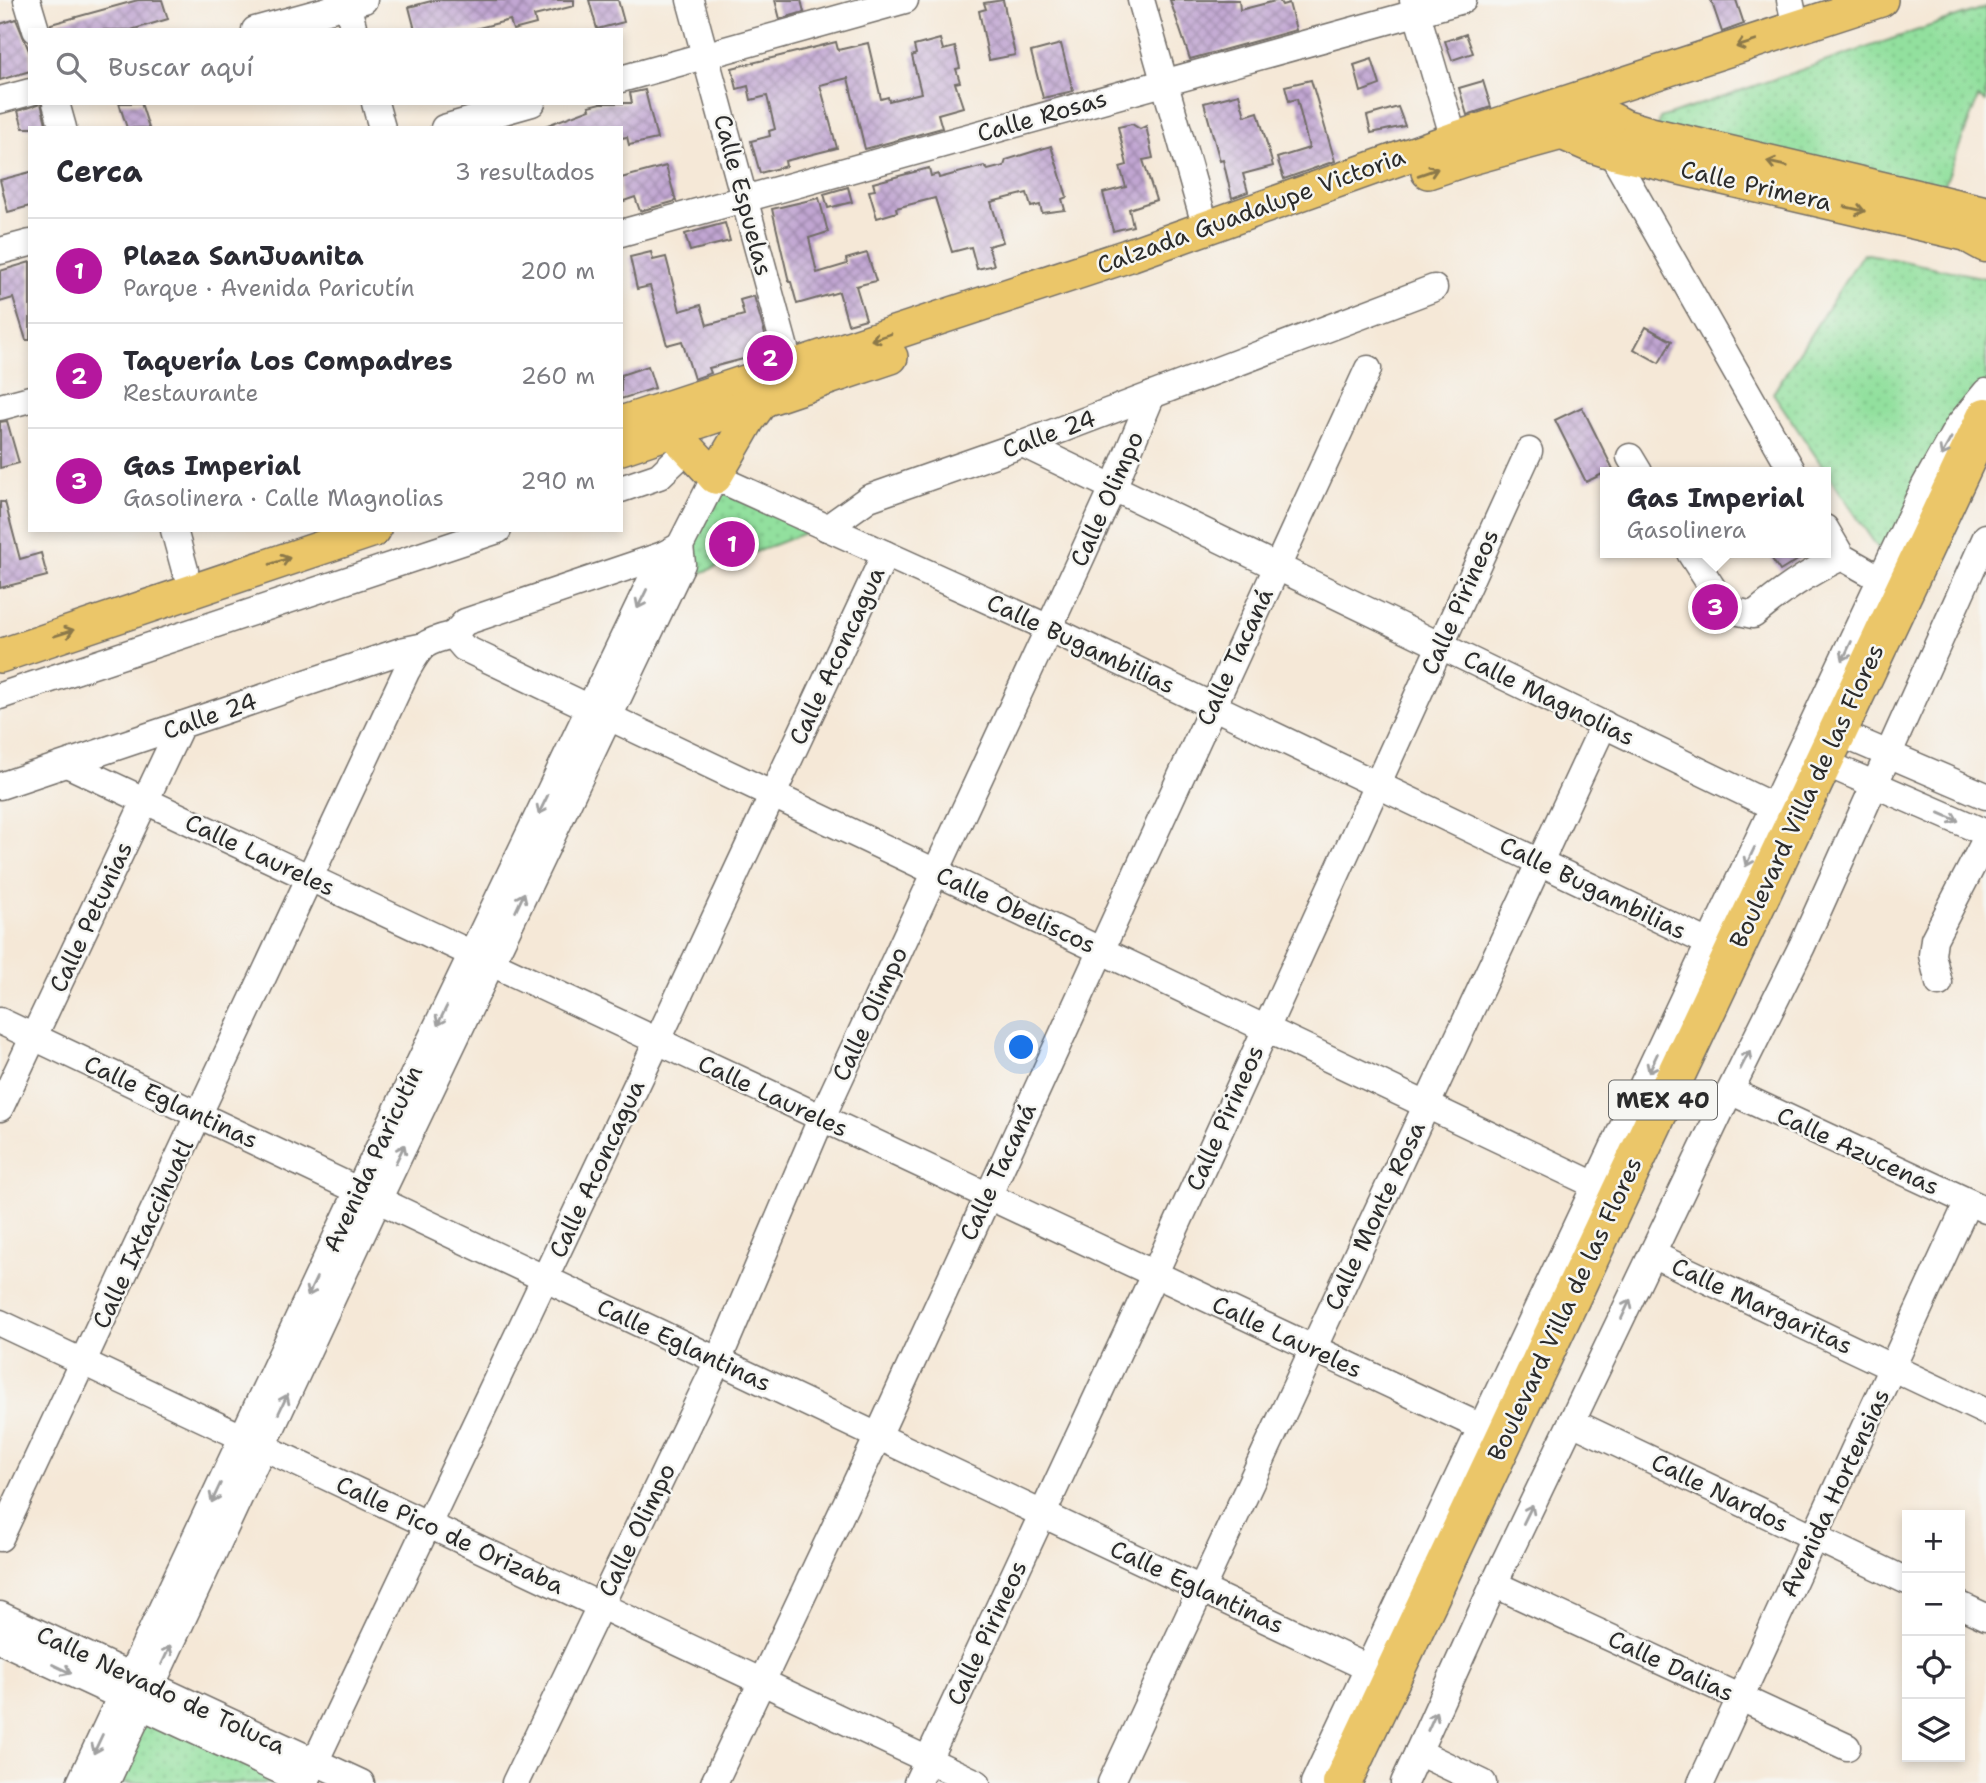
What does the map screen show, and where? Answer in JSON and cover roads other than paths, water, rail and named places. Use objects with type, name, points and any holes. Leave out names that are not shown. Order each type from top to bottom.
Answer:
[{"type":"highway","name":"Boulevard Villa de las Flores","points":[[1342,1783],[1853,758],[1986,417]]},
{"type":"highway","name":"Boulevard Villa de las Flores","points":[[1363,1783],[1853,758],[1986,469]]},
{"type":"main road","name":"Calzada Guadalupe Victoria","points":[[710,406],[762,401],[793,378],[956,313],[1579,98],[1793,14],[1881,0]]},
{"type":"main road","name":"Calle Primera","points":[[1579,98],[1610,136],[1983,233]]},
{"type":"main road","points":[[1534,113],[1550,128],[1562,134]]},
{"type":"main road","name":"Calzada Guadalupe Victoria","points":[[623,424],[657,437],[710,406],[1464,160],[1562,134],[1610,136]]},
{"type":"main road","points":[[715,477],[762,401]]},
{"type":"main road","points":[[710,406],[715,477]]},
{"type":"main road","points":[[657,437],[715,477]]},
{"type":"main road","points":[[0,631],[296,532]]},
{"type":"main road","points":[[0,656],[368,532]]},
{"type":"street","points":[[27,0],[35,28]]},
{"type":"street","name":"Calle Espuelas","points":[[690,0],[793,378]]},
{"type":"street","points":[[623,78],[905,0]]},
{"type":"street","points":[[1141,0],[1206,228]]},
{"type":"street","name":"Calle Rosas","points":[[623,232],[1165,82],[1415,6],[1463,0]]},
{"type":"street","points":[[1415,6],[1454,139]]},
{"type":"street","points":[[264,28],[353,9]]},
{"type":"street","points":[[0,100],[28,93]]},
{"type":"street","points":[[57,105],[62,126]]},
{"type":"street","points":[[376,105],[381,126]]},
{"type":"street","points":[[451,126],[525,105]]},
{"type":"street","points":[[1610,136],[1790,467]]},
{"type":"street","points":[[0,251],[28,244]]},
{"type":"street","name":"Calle 24","points":[[827,528],[869,498],[1023,444],[1434,288]]},
{"type":"street","name":"Calle Tacaná","points":[[714,1783],[878,1436],[1368,369]]},
{"type":"street","points":[[1314,1783],[1925,485],[1958,426],[1986,391]]},
{"type":"street","name":"Calle Olimpo","points":[[515,1783],[718,1361],[821,1119],[1049,628],[1152,395]]},
{"type":"street","points":[[0,407],[28,400]]},
{"type":"street","points":[[623,488],[659,476],[657,437]]},
{"type":"street","name":"Calle Magnolias","points":[[1023,444],[1774,807]]},
{"type":"street","name":"Calle Pirineos","points":[[922,1771],[1154,1275],[1529,451]]},
{"type":"street","name":"Calle Bugambilias","points":[[715,477],[1049,628],[1709,943]]},
{"type":"street","name":"Avenida Paricutín","points":[[80,1783],[136,1691],[368,1195],[715,477]]},
{"type":"street","points":[[175,532],[185,570]]},
{"type":"street","points":[[0,696],[492,532]]},
{"type":"street","points":[[1404,1783],[1494,1584],[1802,946],[1853,758],[1986,537]]},
{"type":"street","points":[[1831,538],[1842,557],[1881,579]]},
{"type":"street","name":"Calle Aconcagua","points":[[308,1777],[885,554]]},
{"type":"street","name":"Calle 24","points":[[0,786],[438,640],[465,622],[675,555]]},
{"type":"street","points":[[1693,558],[1726,609],[1753,615],[1780,592],[1817,568],[1842,557]]},
{"type":"street","name":"Calle Obeliscos","points":[[438,640],[464,648],[1595,1185]]},
{"type":"street","name":"Calle Ixtaccihuatl","points":[[0,1538],[406,671],[438,640]]},
{"type":"street","name":"Calle Monte Rosa","points":[[1111,1783],[1604,724]]},
{"type":"street","name":"Calle Petunias","points":[[0,1108],[181,725]]},
{"type":"street","points":[[1853,758],[1986,796]]},
{"type":"street","points":[[1853,758],[1986,833]]},
{"type":"street","name":"Calle Laureles","points":[[67,764],[1481,1427]]},
{"type":"street","points":[[1939,983],[1932,955],[1934,939],[1986,839]]},
{"type":"street","name":"Calle Eglantinas","points":[[0,1021],[1368,1668]]},
{"type":"street","name":"Calle Azucenas","points":[[1730,1091],[1977,1206]]},
{"type":"street","name":"Avenida Hortensias","points":[[1701,1783],[1892,1368],[1977,1206]]},
{"type":"street","name":"Calle Margaritas","points":[[1652,1254],[1986,1412]]},
{"type":"street","name":"Calle Pico de Orizaba","points":[[0,1324],[761,1682],[922,1771],[977,1783]]},
{"type":"street","name":"Calle Nardos","points":[[1572,1422],[1902,1579]]},
{"type":"street","name":"Calle Dalias","points":[[1494,1584],[1847,1747]]},
{"type":"street","points":[[1965,1608],[1986,1618]]},
{"type":"street","name":"Calle Nevado de Toluca","points":[[0,1615],[136,1691],[308,1777],[360,1783]]},
{"type":"street","name":"Calle Nevado de Toluca","points":[[0,1640],[136,1691]]},
{"type":"street","name":"Avenida Paricutín","points":[[106,1783],[136,1691]]},
{"type":"street","points":[[1418,1752],[1483,1783]]},
{"type":"place","name":"Taquería Los Compadres","points":[[770,358]]},
{"type":"place","name":"Plaza SanJuanita","points":[[732,544]]},
{"type":"place","name":"Gas Imperial","points":[[1715,607]]}]
